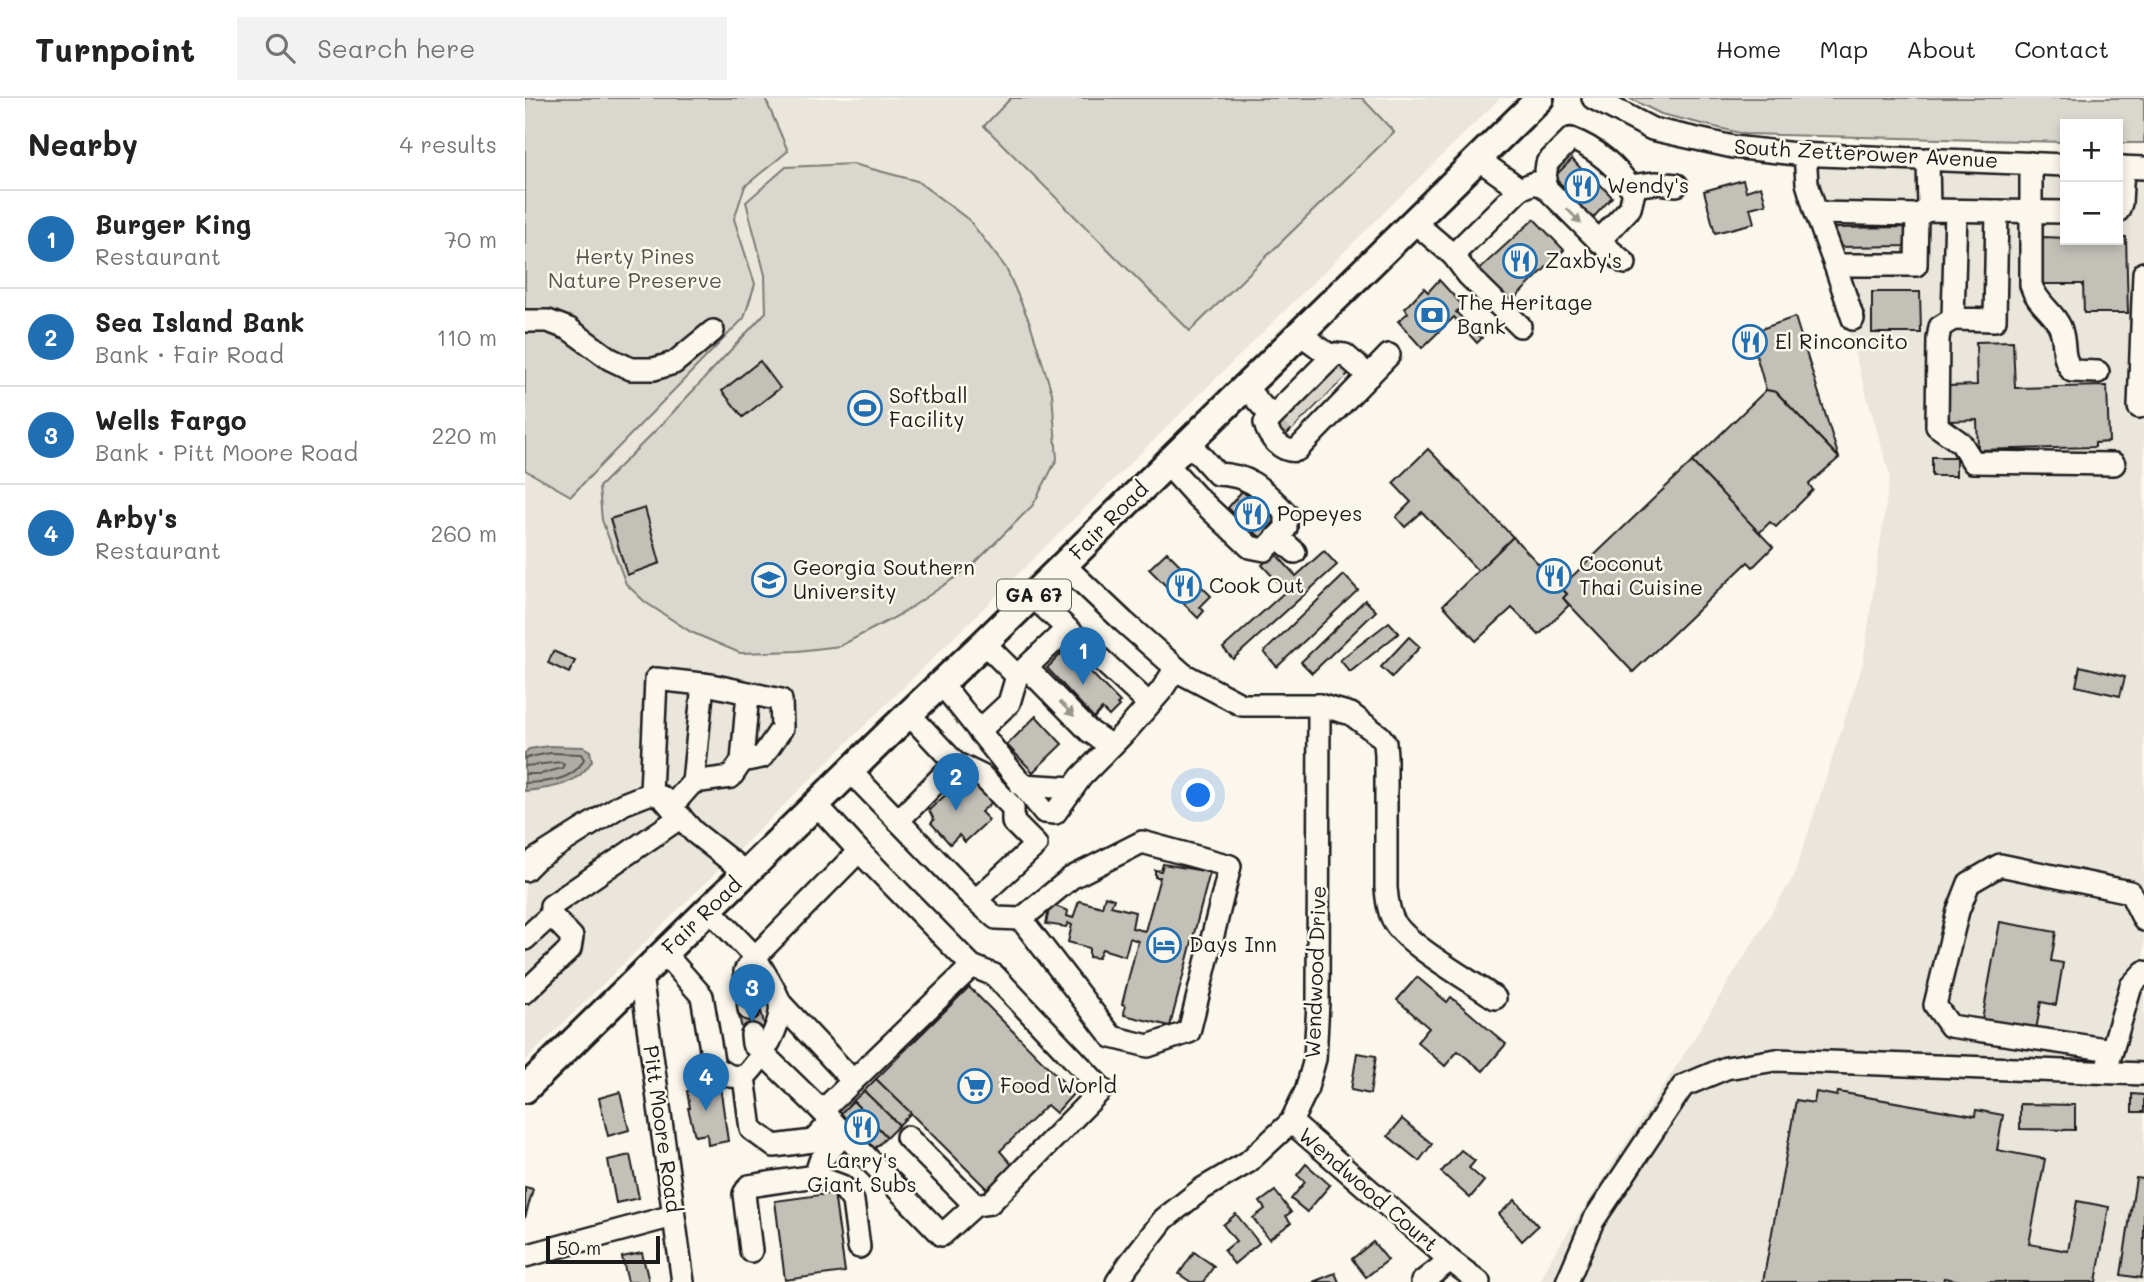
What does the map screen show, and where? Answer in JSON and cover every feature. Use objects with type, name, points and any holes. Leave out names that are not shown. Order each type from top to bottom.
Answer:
[{"type":"main road","name":"Fair Road","points":[[525,1089],[1032,597],[1540,98]]},
{"type":"street","name":"South Zetterower Avenue","points":[[1593,98],[1652,129],[1733,147],[1805,154],[2060,164]]},
{"type":"street","points":[[1544,186],[1547,163],[1571,139],[1586,144],[1621,171],[1634,192],[1630,208],[1599,241]]},
{"type":"street","points":[[1805,154],[1807,183],[1853,319]]},
{"type":"street","points":[[1478,159],[1520,189]]},
{"type":"street","points":[[1835,265],[1916,265],[1929,159]]},
{"type":"street","points":[[2031,163],[2031,285],[2035,298],[2059,324],[2065,342],[2065,362],[2072,371],[2098,372]]},
{"type":"street","points":[[2123,193],[2128,167]]},
{"type":"street","points":[[1453,255],[1520,189],[1534,183],[1544,186],[1625,263]]},
{"type":"street","points":[[1630,186],[1656,183],[1677,185]]},
{"type":"street","points":[[1953,319],[1956,211]]},
{"type":"street","points":[[1997,211],[1995,320],[1953,319],[1940,327],[1937,426],[1961,443],[1973,462],[2115,464]]},
{"type":"street","points":[[1816,213],[2060,212]]},
{"type":"street","points":[[1414,222],[1453,255],[1468,275],[1520,326]]},
{"type":"street","points":[[2139,407],[2144,273]]},
{"type":"street","points":[[525,321],[548,321],[569,328],[610,359],[631,369],[654,369],[674,363],[713,331]]},
{"type":"street","points":[[1300,334],[1313,397]]},
{"type":"street","points":[[1313,397],[1341,353],[1369,376]]},
{"type":"street","points":[[1245,387],[1313,397],[1369,376],[1389,355]]},
{"type":"street","points":[[1167,464],[1196,496],[1250,547],[1265,550],[1286,528],[1286,513],[1257,484],[1235,475],[1217,474],[1189,443]]},
{"type":"street","points":[[1196,496],[1217,474]]},
{"type":"street","points":[[1229,527],[1237,527],[1257,542],[1264,541],[1280,522],[1280,515],[1254,492],[1244,478]]},
{"type":"street","points":[[1277,537],[1295,552]]},
{"type":"street","points":[[1064,565],[1183,674],[1242,705],[1319,705],[1352,714],[1380,736],[1385,743],[1387,755],[1386,888],[1388,908],[1393,921],[1418,945],[1495,998]]},
{"type":"street","points":[[1032,597],[1149,705]]},
{"type":"street","points":[[979,731],[1009,703],[1022,672],[1067,629]]},
{"type":"street","points":[[984,643],[1022,672],[1089,731],[1111,746]]},
{"type":"street","points":[[941,683],[1044,812],[1055,813],[1073,788],[1149,705],[1176,668]]},
{"type":"street","points":[[651,793],[656,679],[703,684],[781,700],[782,728],[762,757],[742,761]]},
{"type":"street","points":[[525,992],[570,948],[572,937],[551,915],[551,905],[676,812],[694,782],[703,684]]},
{"type":"street","points":[[694,782],[731,777],[742,761],[748,693]]},
{"type":"street","name":"Wendwood Drive","points":[[1117,1282],[1164,1219],[1202,1189],[1248,1162],[1291,1122],[1306,1091],[1315,1059],[1316,1037],[1320,872],[1319,705]]},
{"type":"street","points":[[909,714],[955,763],[982,776],[1013,808],[1013,822],[1036,845],[976,900]]},
{"type":"street","points":[[898,821],[955,763]]},
{"type":"street","points":[[850,771],[996,918],[1021,919],[1071,878],[1142,842],[1230,866],[1189,1031],[1148,1046],[1112,1037],[1021,919]]},
{"type":"street","points":[[525,870],[536,859],[623,804],[651,793],[662,797],[694,832],[746,873]]},
{"type":"street","points":[[757,1044],[942,1235],[975,1205],[990,1203],[1102,1089],[994,975],[972,966],[816,804]]},
{"type":"street","points":[[749,1010],[745,971],[755,957],[859,851]]},
{"type":"street","points":[[2112,1050],[1950,1026],[1935,1005],[1958,911],[1969,883],[2000,866],[2130,892],[2144,919]]},
{"type":"street","points":[[709,909],[755,957],[780,1003],[853,1081]]},
{"type":"street","points":[[525,939],[551,915]]},
{"type":"street","points":[[664,953],[702,996],[714,1067],[730,1076],[744,1077]]},
{"type":"street","points":[[814,1176],[833,1122],[853,1081],[972,966]]},
{"type":"street","points":[[2105,1072],[2131,986],[2144,972]]},
{"type":"street","name":"Pitt Moore Road","points":[[641,975],[683,1282]]},
{"type":"street","points":[[780,1003],[774,1036],[757,1044],[744,1077],[751,1129],[774,1146],[813,1141],[833,1122]]},
{"type":"street","points":[[1567,1282],[1593,1221],[1683,1086],[1726,1068],[1776,1060],[2144,1074]]},
{"type":"street","name":"Wendwood Court","points":[[1291,1122],[1450,1261],[1479,1282]]},
{"type":"street","points":[[907,1137],[975,1205]]},
{"type":"street","points":[[751,1251],[744,1195],[749,1186],[814,1176],[842,1186],[853,1201],[859,1247]]},
{"type":"street","points":[[525,1256],[673,1216]]},
{"type":"street","points":[[1422,1282],[1450,1261]]},
{"type":"shaded area","name":"Georgia Southern University","points":[[525,98],[1500,98],[525,1061]]},
{"type":"shaded area","points":[[1796,154],[2060,164],[2060,245],[2123,245],[2123,167],[2144,168],[2144,1282],[1540,1282],[1552,1257],[1683,1056],[1794,876],[1863,663],[1890,475]]},
{"type":"green space","name":"Herty Pines Nature Preserve","points":[[525,98],[765,98],[788,151],[745,186],[734,219],[755,284],[744,318],[571,496],[525,470]]},
{"type":"green space","points":[[1011,98],[1362,98],[1394,132],[1190,331],[984,126]]},
{"type":"green space","points":[[1629,98],[2144,98],[2144,143],[2123,143],[2123,119],[2060,119],[2060,142],[1744,134],[1661,114]]},
{"type":"green space","name":"Softball Facility","points":[[853,164],[917,181],[969,220],[1006,268],[1030,323],[1052,393],[1057,459],[1033,505],[972,566],[903,613],[840,646],[740,653],[691,632],[645,602],[626,584],[602,520],[599,487],[663,423],[766,312],[765,275],[746,202],[786,167]]},
{"type":"water","points":[[549,746],[583,747],[590,751],[592,761],[571,781],[554,787],[525,791],[525,753],[529,749]]},
{"type":"building","name":"Wendy's","points":[[1572,159],[1585,173],[1587,170],[1612,197],[1592,219],[1577,203],[1581,199],[1577,195],[1574,198],[1554,177]]},
{"type":"building","points":[[1743,180],[1746,191],[1761,186],[1766,204],[1750,208],[1754,223],[1715,233],[1704,191]]},
{"type":"building","name":"Zaxby's","points":[[1534,219],[1564,250],[1508,305],[1475,273]]},
{"type":"building","points":[[1910,227],[1910,246],[1833,247],[1833,228]]},
{"type":"building","points":[[2043,237],[2060,238],[2060,245],[2123,245],[2123,237],[2126,237],[2128,313],[2084,313],[2083,284],[2043,284]]},
{"type":"building","name":"The Heritage Bank","points":[[1439,280],[1463,306],[1456,312],[1482,338],[1477,343],[1454,317],[1422,348],[1398,321],[1408,313],[1405,308],[1424,288],[1428,292]]},
{"type":"building","points":[[1872,292],[1920,292],[1921,333],[1872,333]]},
{"type":"building","points":[[1795,317],[1839,458],[1776,392],[1766,390],[1750,333]]},
{"type":"building","points":[[2013,341],[2015,388],[2107,386],[2109,442],[2095,443],[2095,447],[1978,450],[1977,420],[1949,421],[1948,386],[1977,385],[1976,342]]},
{"type":"building","points":[[1341,357],[1353,369],[1285,436],[1273,424]]},
{"type":"building","points":[[760,361],[780,388],[743,417],[722,391]]},
{"type":"building","points":[[1766,390],[1776,392],[1839,458],[1809,484],[1813,490],[1776,527],[1770,522],[1759,533],[1692,462]]},
{"type":"building","points":[[1428,449],[1513,537],[1478,571],[1422,512],[1405,527],[1396,517],[1411,502],[1393,483]]},
{"type":"building","points":[[1932,457],[1956,457],[1956,476],[1932,476]]},
{"type":"building","points":[[1692,462],[1773,547],[1753,567],[1748,562],[1633,672],[1563,598],[1567,594],[1561,587]]},
{"type":"building","name":"Popeyes","points":[[1242,491],[1275,520],[1261,538],[1228,508]]},
{"type":"building","points":[[645,508],[660,563],[627,575],[610,519]]},
{"type":"building","points":[[1513,537],[1567,594],[1563,598],[1569,605],[1539,635],[1512,608],[1476,641],[1443,605]]},
{"type":"building","points":[[1324,551],[1337,565],[1233,659],[1223,648],[1286,591],[1262,565],[1275,553],[1296,576]]},
{"type":"building","name":"Cook Out","points":[[1167,552],[1211,596],[1200,607],[1204,611],[1198,618],[1149,569]]},
{"type":"building","points":[[1344,575],[1358,590],[1277,667],[1264,652]]},
{"type":"building","points":[[1365,600],[1376,611],[1312,673],[1301,662]]},
{"type":"building","points":[[1389,622],[1399,633],[1350,672],[1340,660]]},
{"type":"building","points":[[1409,637],[1420,647],[1392,677],[1381,667]]},
{"type":"building","points":[[1067,648],[1120,702],[1109,716],[1102,709],[1094,718],[1047,668]]},
{"type":"building","points":[[553,651],[575,661],[569,673],[548,663]]},
{"type":"building","points":[[2080,666],[2125,677],[2120,696],[2076,686]]},
{"type":"building","points":[[1036,716],[1062,744],[1033,772],[1007,745]]},
{"type":"building","points":[[982,779],[998,797],[981,812],[989,820],[965,842],[959,835],[950,844],[931,823],[934,820],[929,810],[950,791],[955,796],[961,791],[965,795]]},
{"type":"building","name":"Days Inn","points":[[1163,864],[1210,872],[1170,1026],[1124,1015],[1125,1005],[1122,1004],[1138,941],[1130,938],[1125,956],[1102,949],[1098,958],[1089,957],[1089,948],[1068,942],[1072,925],[1068,923],[1066,927],[1046,924],[1050,904],[1068,911],[1067,916],[1073,918],[1079,901],[1102,907],[1105,896],[1114,899],[1111,906],[1135,912],[1132,928],[1145,931],[1160,877],[1155,877],[1155,870],[1161,871]]},
{"type":"building","points":[[2000,922],[2056,932],[2051,961],[2063,963],[2056,1005],[2041,1002],[2036,1030],[1982,1020]]},
{"type":"building","points":[[1417,977],[1447,1002],[1451,997],[1506,1044],[1483,1071],[1458,1051],[1445,1066],[1417,1042],[1429,1028],[1397,1000]]},
{"type":"building","name":"Food World","points":[[969,987],[1074,1093],[1056,1113],[1047,1105],[1000,1151],[1012,1165],[989,1191],[876,1079]]},
{"type":"building","points":[[760,1007],[766,1032],[744,1037],[738,1012]]},
{"type":"building","points":[[1357,1053],[1376,1056],[1370,1094],[1351,1090]]},
{"type":"building","points":[[876,1079],[911,1113],[899,1125],[864,1091]]},
{"type":"building","points":[[712,1082],[713,1087],[720,1086],[728,1141],[708,1145],[707,1134],[695,1136],[687,1091],[704,1089],[703,1083]]},
{"type":"building","points":[[864,1091],[899,1125],[887,1137],[853,1101]]},
{"type":"building","points":[[620,1092],[629,1130],[608,1136],[599,1098]]},
{"type":"building","points":[[1816,1092],[1837,1096],[1838,1092],[1975,1116],[1976,1110],[2003,1115],[1997,1150],[2045,1159],[2029,1244],[2068,1251],[2077,1201],[2109,1207],[2096,1282],[1966,1282],[1944,1278],[1943,1282],[1763,1282],[1796,1100],[1814,1103]]},
{"type":"building","points":[[2132,1094],[2144,1095],[2144,1112],[2132,1112]]},
{"type":"building","name":"Larry's Giant Subs","points":[[853,1101],[887,1137],[872,1151],[838,1116]]},
{"type":"building","points":[[2020,1104],[2075,1105],[2075,1130],[2020,1129]]},
{"type":"building","points":[[1402,1119],[1432,1144],[1419,1161],[1388,1136]]},
{"type":"building","points":[[1461,1150],[1475,1161],[1469,1168],[1484,1181],[1470,1198],[1441,1172]]},
{"type":"building","points":[[630,1155],[639,1198],[616,1203],[608,1160]]},
{"type":"building","points":[[1306,1164],[1330,1185],[1307,1212],[1291,1199],[1305,1182],[1297,1175]]},
{"type":"building","points":[[2136,1178],[2144,1179],[2144,1261],[2141,1278],[2121,1275]]},
{"type":"building","points":[[525,1187],[533,1189],[525,1218]]},
{"type":"building","points":[[1275,1191],[1291,1212],[1286,1216],[1291,1223],[1269,1239],[1253,1218],[1265,1209],[1260,1202]]},
{"type":"building","points":[[834,1193],[845,1272],[785,1280],[775,1201]]},
{"type":"building","points":[[1515,1200],[1538,1226],[1522,1241],[1499,1214]]},
{"type":"building","points":[[1236,1214],[1259,1243],[1234,1264],[1224,1251],[1236,1241],[1223,1225]]},
{"type":"building","points":[[1373,1242],[1388,1260],[1366,1277],[1352,1259]]},
{"type":"building","points":[[1194,1252],[1214,1266],[1203,1282],[1191,1282],[1179,1274]]},
{"type":"building","points":[[642,1253],[649,1282],[628,1282],[622,1257]]},
{"type":"building","points":[[1335,1273],[1339,1282],[1313,1282]]},
{"type":"tunnel","points":[[1327,371],[1338,384]]},
{"type":"tunnel","points":[[1314,384],[1326,396]]},
{"type":"tunnel","points":[[1300,397],[1312,409]]},
{"type":"tunnel","points":[[1286,411],[1299,422]]},
{"type":"place","name":"Wendy's","points":[[1582,186]]},
{"type":"place","name":"Zaxby's","points":[[1520,261]]},
{"type":"place","name":"The Heritage Bank","points":[[1432,315]]},
{"type":"place","name":"El Rinconcito","points":[[1750,342]]},
{"type":"place","name":"Softball Facility","points":[[865,408]]},
{"type":"place","name":"Popeyes","points":[[1252,514]]},
{"type":"place","name":"Coconut Thai Cuisine","points":[[1554,576]]},
{"type":"place","name":"Georgia Southern University","points":[[769,580]]},
{"type":"place","name":"Cook Out","points":[[1184,586]]},
{"type":"place","name":"Burger King","points":[[1083,685]]},
{"type":"place","name":"Sea Island Bank","points":[[956,811]]},
{"type":"place","name":"Days Inn","points":[[1164,945]]},
{"type":"place","name":"Wells Fargo","points":[[752,1022]]},
{"type":"place","name":"Food World","points":[[975,1086]]},
{"type":"place","name":"Arby's","points":[[706,1111]]},
{"type":"place","name":"Larry's Giant Subs","points":[[862,1127]]}]
